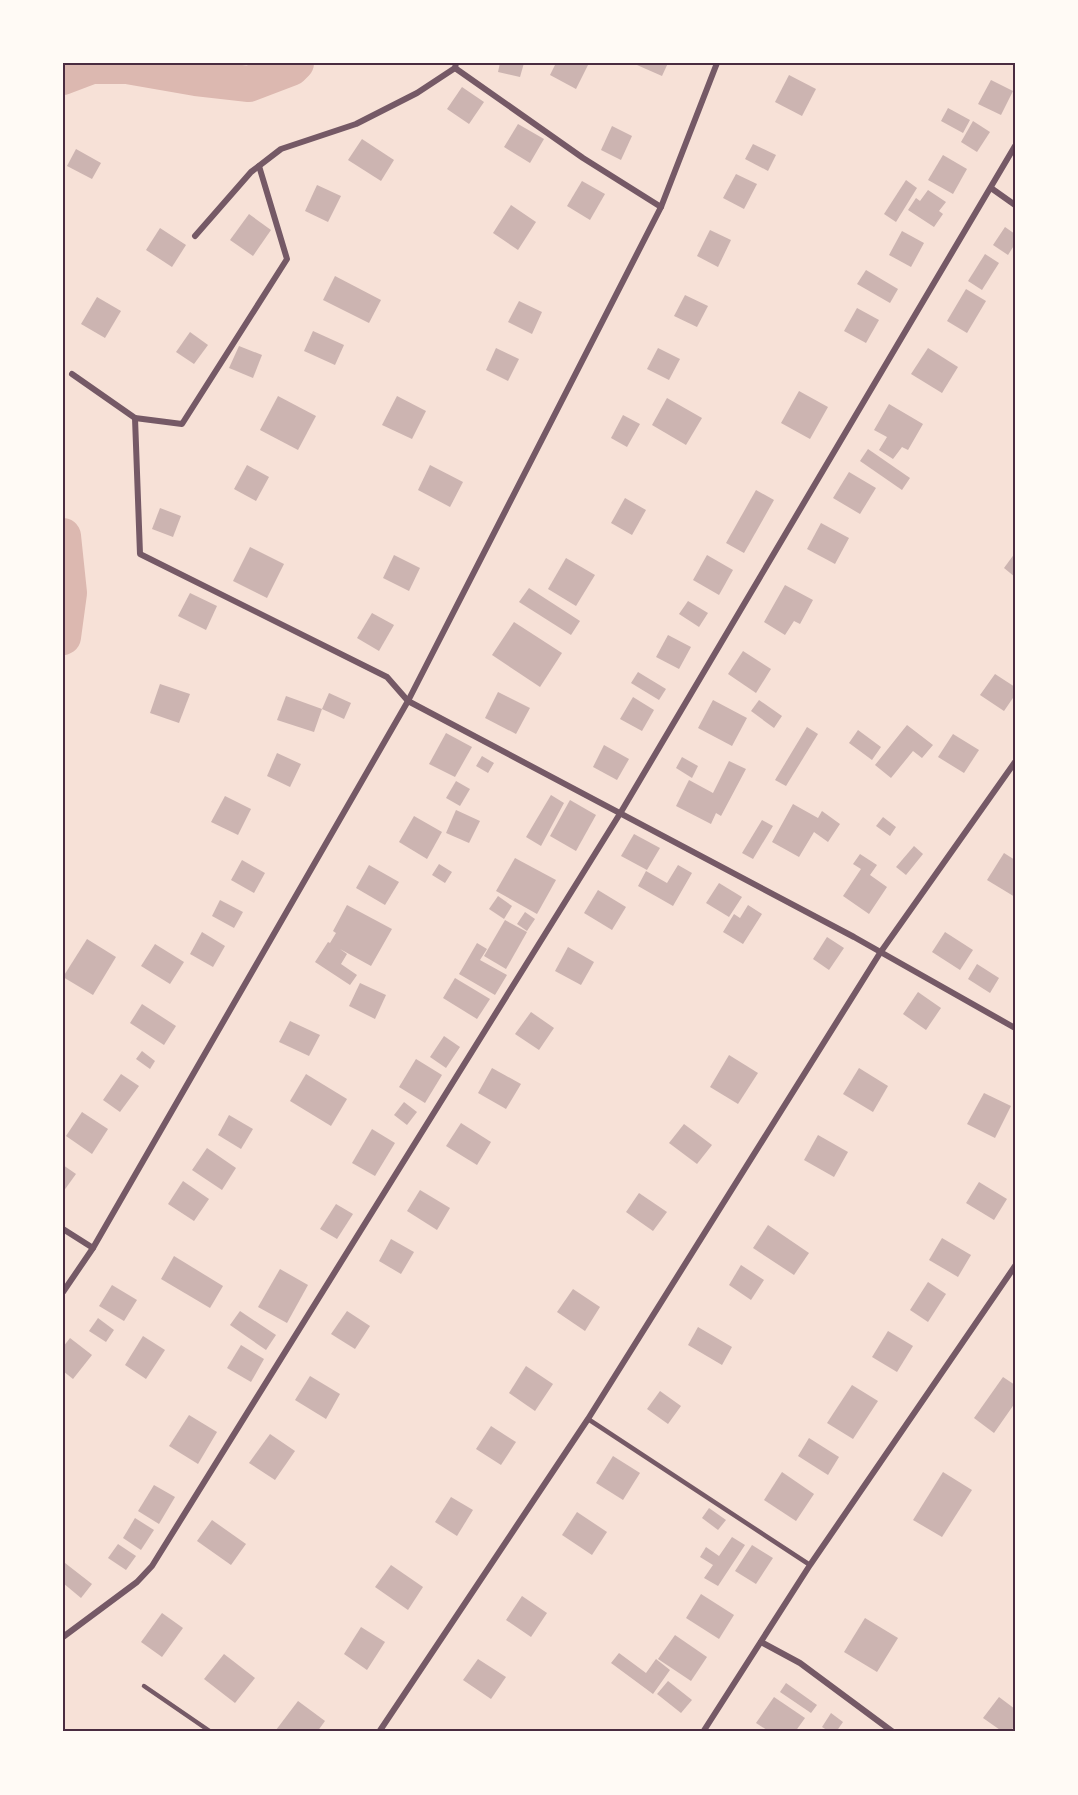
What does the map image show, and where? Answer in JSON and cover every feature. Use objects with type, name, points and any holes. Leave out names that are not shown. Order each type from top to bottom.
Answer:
[{"type":"street","points":[[63,1292],[93,1248],[408,700],[661,207],[717,63]]},
{"type":"street","points":[[195,236],[251,172],[281,149],[356,124],[417,93],[455,66],[583,158],[661,207]]},
{"type":"street","points":[[63,1637],[137,1582],[152,1566],[621,812],[1015,146]]},
{"type":"street","points":[[72,374],[135,418],[182,424],[287,259],[259,165]]},
{"type":"street","points":[[991,188],[1015,205]]},
{"type":"street","points":[[135,418],[140,554],[387,677],[408,700],[854,937],[1015,1028]]},
{"type":"street","points":[[379,1732],[588,1419],[880,953],[1015,762]]},
{"type":"street","points":[[63,1229],[93,1248]]},
{"type":"street","points":[[703,1732],[810,1565],[1015,1266]]},
{"type":"street","points":[[761,1642],[800,1664],[893,1732]]},
{"type":"lane","points":[[588,1419],[810,1565]]},
{"type":"lane","points":[[144,1686],[212,1732]]},
{"type":"building","points":[[500,63],[524,63],[520,77],[498,72]]},
{"type":"building","points":[[556,63],[589,63],[576,89],[550,75]]},
{"type":"building","points":[[637,63],[668,63],[662,76]]},
{"type":"building","points":[[789,75],[816,89],[802,116],[775,102]]},
{"type":"building","points":[[991,80],[1013,91],[1001,115],[978,104]]},
{"type":"building","points":[[462,87],[484,102],[469,124],[447,109]]},
{"type":"building","points":[[948,108],[970,120],[963,133],[941,121]]},
{"type":"building","points":[[973,121],[990,132],[977,152],[961,142]]},
{"type":"building","points":[[518,124],[544,139],[530,163],[504,147]]},
{"type":"building","points":[[612,126],[632,136],[621,160],[601,150]]},
{"type":"building","points":[[362,139],[394,160],[381,181],[348,160]]},
{"type":"building","points":[[753,144],[776,155],[768,171],[745,159]]},
{"type":"building","points":[[76,149],[101,163],[92,179],[67,166]]},
{"type":"building","points":[[943,155],[967,169],[953,194],[928,180]]},
{"type":"building","points":[[736,174],[757,184],[744,209],[723,198]]},
{"type":"building","points":[[906,180],[917,188],[896,222],[884,214]]},
{"type":"building","points":[[582,181],[605,194],[590,220],[567,206]]},
{"type":"building","points":[[317,185],[341,196],[328,222],[305,211]]},
{"type":"building","points":[[928,190],[946,202],[939,211],[943,214],[934,227],[908,210],[916,198],[920,201]]},
{"type":"building","points":[[511,205],[536,222],[518,250],[493,233]]},
{"type":"building","points":[[249,214],[271,230],[253,256],[230,240]]},
{"type":"building","points":[[1005,227],[1015,234],[1015,244],[1008,255],[993,245]]},
{"type":"building","points":[[160,228],[186,245],[172,267],[146,250]]},
{"type":"building","points":[[710,230],[731,240],[718,267],[697,256]]},
{"type":"building","points":[[902,231],[924,243],[911,267],[889,255]]},
{"type":"building","points":[[985,254],[999,263],[982,290],[968,281]]},
{"type":"building","points":[[866,270],[898,289],[890,303],[857,284]]},
{"type":"building","points":[[335,276],[381,300],[369,323],[323,300]]},
{"type":"building","points":[[966,289],[986,301],[967,333],[947,321]]},
{"type":"building","points":[[685,295],[708,306],[697,327],[674,316]]},
{"type":"building","points":[[97,297],[121,311],[105,338],[81,324]]},
{"type":"building","points":[[519,301],[542,312],[532,334],[508,322]]},
{"type":"building","points":[[857,308],[879,320],[866,343],[844,331]]},
{"type":"building","points":[[313,331],[344,345],[335,365],[304,351]]},
{"type":"building","points":[[190,332],[208,345],[194,364],[176,352]]},
{"type":"building","points":[[239,346],[262,355],[253,378],[229,368]]},
{"type":"building","points":[[496,348],[519,359],[508,381],[486,370]]},
{"type":"building","points":[[658,348],[680,359],[669,380],[647,369]]},
{"type":"building","points":[[928,348],[958,367],[942,393],[911,374]]},
{"type":"building","points":[[799,391],[828,407],[810,439],[781,423]]},
{"type":"building","points":[[278,396],[316,416],[298,450],[260,430]]},
{"type":"building","points":[[397,396],[426,411],[412,439],[382,425]]},
{"type":"building","points":[[667,398],[702,418],[686,445],[652,425]]},
{"type":"building","points":[[889,404],[923,424],[908,450],[902,447],[893,459],[879,450],[887,437],[874,430]]},
{"type":"building","points":[[623,415],[640,424],[627,447],[611,438]]},
{"type":"building","points":[[868,449],[910,478],[902,490],[860,461]]},
{"type":"building","points":[[247,465],[269,477],[256,501],[234,489]]},
{"type":"building","points":[[430,465],[463,482],[450,507],[418,490]]},
{"type":"building","points":[[849,472],[876,488],[860,514],[833,498]]},
{"type":"building","points":[[756,490],[774,500],[744,553],[726,543]]},
{"type":"building","points":[[625,498],[646,510],[632,535],[611,523]]},
{"type":"building","points":[[160,508],[181,516],[173,537],[152,529]]},
{"type":"building","points":[[821,523],[849,538],[835,564],[807,549]]},
{"type":"building","points":[[250,547],[284,564],[267,598],[233,581]]},
{"type":"building","points":[[1015,553],[1015,577],[1004,568]]},
{"type":"building","points":[[394,555],[420,568],[409,591],[383,578]]},
{"type":"building","points":[[707,555],[733,570],[719,595],[693,580]]},
{"type":"building","points":[[566,558],[595,575],[576,606],[548,589]]},
{"type":"building","points":[[785,585],[813,600],[800,624],[794,621],[785,635],[764,622]]},
{"type":"building","points":[[529,588],[580,621],[571,635],[519,602]]},
{"type":"building","points":[[190,593],[217,606],[206,630],[178,616]]},
{"type":"building","points":[[688,601],[708,613],[699,627],[679,614]]},
{"type":"building","points":[[372,613],[394,625],[379,651],[357,638]]},
{"type":"building","points":[[514,622],[562,653],[540,687],[492,655]]},
{"type":"building","points":[[668,635],[691,647],[679,669],[656,657]]},
{"type":"building","points":[[743,651],[771,669],[756,693],[728,674]]},
{"type":"building","points":[[638,672],[666,689],[659,700],[631,683]]},
{"type":"building","points":[[995,674],[1015,687],[1015,695],[1004,711],[980,695]]},
{"type":"building","points":[[160,684],[190,694],[179,723],[150,713]]},
{"type":"building","points":[[498,692],[530,708],[516,734],[485,718]]},
{"type":"building","points":[[329,693],[351,703],[344,719],[322,709]]},
{"type":"building","points":[[286,696],[322,709],[314,732],[277,720]]},
{"type":"building","points":[[633,697],[654,710],[642,731],[620,719]]},
{"type":"building","points":[[713,700],[747,718],[732,746],[698,728]]},
{"type":"building","points":[[759,700],[782,716],[774,728],[751,711]]},
{"type":"building","points":[[907,725],[933,745],[922,758],[913,751],[891,778],[875,765]]},
{"type":"building","points":[[807,727],[818,734],[786,786],[775,780]]},
{"type":"building","points":[[858,730],[881,747],[872,760],[849,743]]},
{"type":"building","points":[[446,733],[472,747],[455,777],[429,764]]},
{"type":"building","points":[[953,734],[979,750],[964,773],[938,757]]},
{"type":"building","points":[[604,745],[629,759],[617,780],[593,767]]},
{"type":"building","points":[[277,753],[301,764],[290,787],[267,776]]},
{"type":"building","points":[[482,756],[494,763],[488,773],[476,766]]},
{"type":"building","points":[[682,757],[698,766],[692,778],[676,768]]},
{"type":"building","points":[[729,761],[746,769],[721,816],[716,813],[711,824],[676,806],[689,780],[713,793]]},
{"type":"building","points":[[456,781],[470,789],[460,806],[446,798]]},
{"type":"building","points":[[551,795],[564,803],[541,846],[526,837]]},
{"type":"building","points":[[225,796],[251,809],[238,835],[211,822]]},
{"type":"building","points":[[570,800],[596,815],[576,851],[550,836]]},
{"type":"building","points":[[793,804],[818,818],[822,811],[840,824],[828,842],[814,832],[799,857],[772,842]]},
{"type":"building","points":[[456,810],[480,821],[469,843],[446,833]]},
{"type":"building","points":[[414,816],[442,832],[427,859],[399,842]]},
{"type":"building","points":[[883,817],[896,827],[890,836],[876,826]]},
{"type":"building","points":[[762,820],[773,826],[753,859],[742,853]]},
{"type":"building","points":[[634,834],[660,848],[647,870],[621,856]]},
{"type":"building","points":[[914,846],[923,854],[906,875],[896,867]]},
{"type":"building","points":[[1004,853],[1015,860],[1015,897],[987,880]]},
{"type":"building","points":[[860,854],[877,865],[870,875],[887,887],[869,914],[843,896],[861,869],[853,864]]},
{"type":"building","points":[[515,858],[556,880],[537,914],[496,891]]},
{"type":"building","points":[[242,860],[265,873],[254,893],[231,880]]},
{"type":"building","points":[[439,864],[452,872],[445,883],[432,875]]},
{"type":"building","points":[[369,865],[399,882],[385,905],[356,888]]},
{"type":"building","points":[[678,865],[692,873],[673,906],[638,886],[646,871],[667,883]]},
{"type":"building","points":[[719,883],[742,897],[729,917],[706,903]]},
{"type":"building","points":[[598,890],[626,907],[612,930],[584,913]]},
{"type":"building","points":[[498,896],[512,906],[504,919],[489,909]]},
{"type":"building","points":[[220,900],[243,912],[234,928],[212,916]]},
{"type":"building","points":[[347,905],[392,929],[371,966],[340,949],[347,954],[341,964],[357,975],[350,985],[315,962],[336,933],[333,931]]},
{"type":"building","points":[[748,905],[762,914],[743,944],[723,932],[734,914],[740,918]]},
{"type":"building","points":[[525,912],[535,919],[527,931],[517,924]]},
{"type":"building","points":[[505,920],[527,932],[506,969],[484,956]]},
{"type":"building","points":[[202,932],[225,946],[213,967],[190,954]]},
{"type":"building","points":[[945,932],[973,950],[960,970],[932,952]]},
{"type":"building","points":[[827,937],[844,948],[829,970],[813,959]]},
{"type":"building","points":[[87,939],[116,957],[93,995],[63,977]]},
{"type":"building","points":[[477,943],[487,949],[480,960],[507,975],[495,995],[459,974]]},
{"type":"building","points":[[155,944],[184,962],[170,984],[141,966]]},
{"type":"building","points":[[568,947],[594,962],[581,985],[555,971]]},
{"type":"building","points":[[977,964],[999,978],[990,993],[968,979]]},
{"type":"building","points":[[455,978],[490,999],[477,1019],[443,998]]},
{"type":"building","points":[[360,983],[386,995],[375,1019],[349,1006]]},
{"type":"building","points":[[918,992],[941,1008],[926,1030],[903,1014]]},
{"type":"building","points":[[142,1004],[176,1026],[164,1045],[130,1023]]},
{"type":"building","points":[[531,1012],[554,1028],[539,1050],[515,1034]]},
{"type":"building","points":[[290,1021],[320,1035],[309,1056],[279,1042]]},
{"type":"building","points":[[444,1036],[460,1047],[446,1068],[430,1057]]},
{"type":"building","points":[[142,1051],[155,1061],[150,1069],[136,1059]]},
{"type":"building","points":[[729,1055],[758,1073],[738,1104],[710,1087]]},
{"type":"building","points":[[416,1059],[442,1075],[425,1103],[399,1087]]},
{"type":"building","points":[[492,1068],[521,1084],[506,1109],[478,1093]]},
{"type":"building","points":[[859,1068],[888,1086],[873,1112],[843,1094]]},
{"type":"building","points":[[121,1074],[139,1086],[120,1112],[103,1100]]},
{"type":"building","points":[[306,1074],[347,1099],[331,1126],[290,1101]]},
{"type":"building","points":[[984,1093],[1011,1106],[995,1138],[967,1124]]},
{"type":"building","points":[[404,1102],[417,1112],[407,1125],[394,1115]]},
{"type":"building","points":[[82,1112],[108,1129],[92,1154],[66,1136]]},
{"type":"building","points":[[229,1115],[253,1129],[241,1149],[218,1135]]},
{"type":"building","points":[[461,1123],[491,1142],[477,1165],[446,1146]]},
{"type":"building","points":[[684,1124],[712,1145],[697,1164],[669,1143]]},
{"type":"building","points":[[372,1129],[395,1143],[375,1176],[352,1163]]},
{"type":"building","points":[[818,1135],[848,1152],[834,1177],[804,1160]]},
{"type":"building","points":[[207,1148],[236,1168],[222,1190],[192,1170]]},
{"type":"building","points":[[63,1165],[76,1174],[63,1192]]},
{"type":"building","points":[[183,1181],[209,1199],[194,1221],[168,1204]]},
{"type":"building","points":[[979,1182],[1007,1199],[994,1220],[966,1203]]},
{"type":"building","points":[[420,1190],[450,1208],[437,1230],[407,1211]]},
{"type":"building","points":[[639,1193],[667,1212],[653,1231],[626,1212]]},
{"type":"building","points":[[336,1204],[353,1214],[337,1239],[320,1229]]},
{"type":"building","points":[[768,1225],[809,1253],[794,1275],[753,1248]]},
{"type":"building","points":[[942,1238],[971,1255],[958,1277],[929,1260]]},
{"type":"building","points":[[391,1239],[414,1252],[401,1274],[379,1261]]},
{"type":"building","points":[[174,1256],[223,1286],[210,1308],[161,1279]]},
{"type":"building","points":[[741,1265],[764,1280],[751,1300],[729,1285]]},
{"type":"building","points":[[280,1269],[308,1285],[287,1323],[258,1307]]},
{"type":"building","points":[[928,1282],[946,1294],[928,1322],[910,1310]]},
{"type":"building","points":[[112,1285],[137,1300],[124,1321],[99,1306]]},
{"type":"building","points":[[573,1289],[600,1307],[585,1331],[557,1312]]},
{"type":"building","points":[[240,1311],[276,1335],[266,1350],[230,1325]]},
{"type":"building","points":[[347,1311],[370,1326],[355,1349],[331,1334]]},
{"type":"building","points":[[98,1318],[114,1330],[106,1342],[89,1331]]},
{"type":"building","points":[[698,1327],[732,1347],[722,1365],[688,1345]]},
{"type":"building","points":[[888,1331],[913,1346],[897,1372],[872,1357]]},
{"type":"building","points":[[143,1336],[165,1350],[146,1379],[125,1365]]},
{"type":"building","points":[[70,1338],[92,1355],[73,1379],[63,1371],[63,1347]]},
{"type":"building","points":[[241,1345],[264,1359],[251,1382],[227,1368]]},
{"type":"building","points":[[526,1366],[553,1384],[535,1411],[509,1393]]},
{"type":"building","points":[[310,1376],[340,1394],[326,1419],[295,1400]]},
{"type":"building","points":[[1003,1377],[1015,1385],[1015,1403],[994,1433],[974,1418]]},
{"type":"building","points":[[852,1385],[878,1401],[853,1439],[827,1423]]},
{"type":"building","points":[[660,1391],[681,1406],[668,1424],[647,1409]]},
{"type":"building","points":[[189,1415],[217,1432],[198,1464],[169,1446]]},
{"type":"building","points":[[491,1426],[516,1442],[501,1465],[476,1449]]},
{"type":"building","points":[[270,1434],[295,1451],[275,1480],[249,1463]]},
{"type":"building","points":[[809,1438],[839,1457],[828,1475],[798,1456]]},
{"type":"building","points":[[613,1456],[640,1473],[623,1500],[596,1483]]},
{"type":"building","points":[[782,1472],[814,1494],[796,1521],[764,1500]]},
{"type":"building","points":[[943,1472],[972,1490],[942,1537],[913,1520]]},
{"type":"building","points":[[154,1485],[175,1497],[159,1524],[138,1511]]},
{"type":"building","points":[[451,1497],[473,1510],[457,1536],[435,1522]]},
{"type":"building","points":[[709,1508],[726,1520],[718,1530],[702,1518]]},
{"type":"building","points":[[577,1512],[607,1532],[592,1555],[562,1535]]},
{"type":"building","points":[[135,1518],[154,1530],[141,1550],[123,1538]]},
{"type":"building","points":[[212,1520],[246,1544],[231,1565],[197,1541]]},
{"type":"building","points":[[732,1537],[745,1545],[718,1586],[704,1578],[713,1565],[700,1557],[706,1547],[719,1556]]},
{"type":"building","points":[[118,1544],[136,1556],[126,1570],[108,1558]]},
{"type":"building","points":[[752,1545],[773,1558],[756,1584],[735,1571]]},
{"type":"building","points":[[65,1563],[92,1584],[81,1598],[63,1583]]},
{"type":"building","points":[[391,1565],[423,1587],[408,1610],[375,1587]]},
{"type":"building","points":[[701,1594],[734,1615],[719,1639],[686,1618]]},
{"type":"building","points":[[522,1596],[547,1613],[531,1637],[506,1620]]},
{"type":"building","points":[[162,1613],[183,1628],[162,1657],[141,1642]]},
{"type":"building","points":[[865,1618],[898,1638],[877,1672],[844,1652]]},
{"type":"building","points":[[361,1627],[385,1642],[367,1670],[344,1654]]},
{"type":"building","points":[[675,1635],[707,1657],[691,1681],[658,1659]]},
{"type":"building","points":[[619,1653],[646,1673],[656,1659],[670,1670],[653,1694],[611,1663]]},
{"type":"building","points":[[224,1654],[255,1678],[235,1703],[204,1679]]},
{"type":"building","points":[[478,1659],[506,1677],[491,1699],[463,1680]]},
{"type":"building","points":[[668,1681],[692,1700],[681,1713],[657,1694]]},
{"type":"building","points":[[786,1683],[817,1705],[811,1713],[780,1692]]},
{"type":"building","points":[[774,1697],[805,1718],[795,1732],[770,1732],[756,1723]]},
{"type":"building","points":[[999,1697],[1015,1709],[1015,1725],[1010,1732],[1003,1732],[983,1718]]},
{"type":"building","points":[[298,1701],[325,1721],[317,1732],[279,1732],[276,1730]]},
{"type":"building","points":[[831,1713],[843,1722],[836,1732],[830,1732],[822,1727]]},
{"type":"waterway","points":[[63,77],[92,66],[127,66],[196,78],[249,84],[291,68],[296,63]]},
{"type":"waterway","points":[[63,536],[69,593],[63,637]]}]
